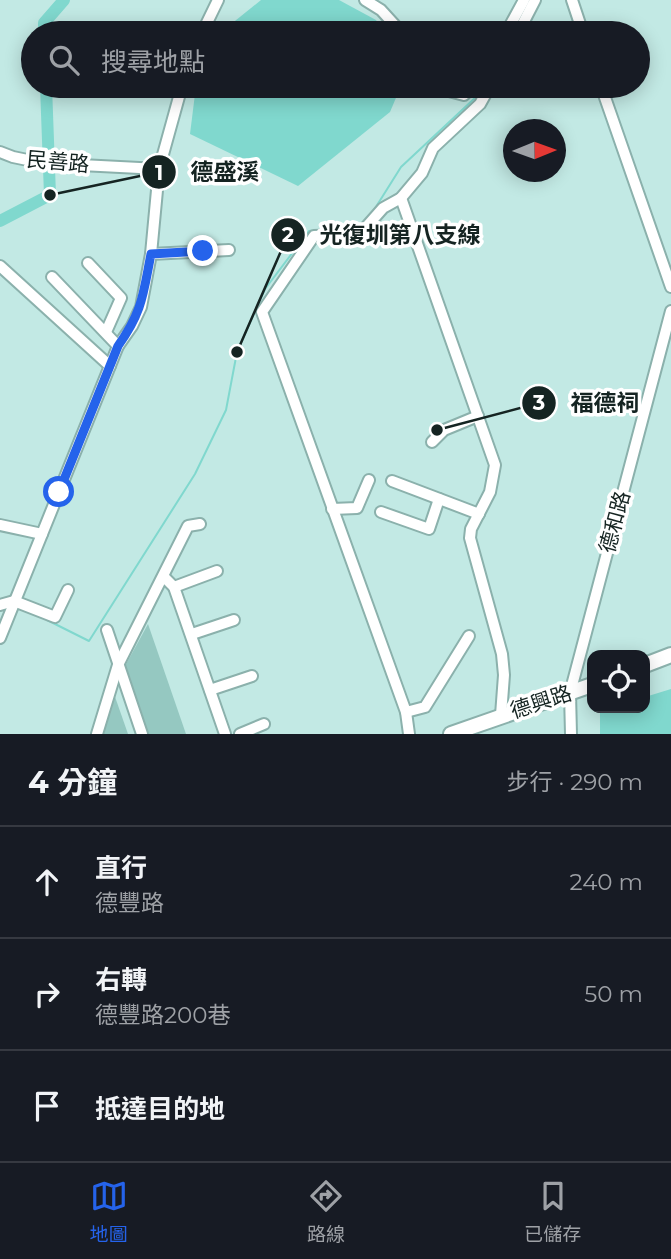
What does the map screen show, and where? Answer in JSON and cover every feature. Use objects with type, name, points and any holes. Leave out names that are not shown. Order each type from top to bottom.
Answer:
[{"type":"main road","points":[[650,663],[671,655]]},
{"type":"main road","name":"德興路","points":[[451,734],[587,687]]},
{"type":"street","points":[[208,21],[218,0]]},
{"type":"street","points":[[365,0],[381,10],[391,21]]},
{"type":"street","points":[[513,21],[524,0]]},
{"type":"street","points":[[524,21],[535,0]]},
{"type":"street","points":[[572,0],[579,21]]},
{"type":"street","points":[[0,638],[118,346],[141,307],[151,254],[159,169],[179,98]]},
{"type":"street","points":[[477,98],[480,104]]},
{"type":"street","points":[[409,734],[406,712],[262,312],[314,236],[359,234],[383,208],[401,198],[422,173],[433,148],[483,98]]},
{"type":"street","points":[[605,98],[671,287]]},
{"type":"street","name":"民善路","points":[[0,152],[42,163],[159,169]]},
{"type":"street","points":[[401,198],[495,465],[491,492],[471,529],[470,538],[502,654],[504,675],[500,715]]},
{"type":"street","points":[[151,254],[229,250]]},
{"type":"street","points":[[88,263],[121,298],[106,332]]},
{"type":"street","points":[[0,266],[110,366]]},
{"type":"street","points":[[52,277],[118,346]]},
{"type":"street","name":"德和路","points":[[571,734],[570,693],[671,311]]},
{"type":"street","points":[[432,442],[444,430],[478,416]]},
{"type":"street","points":[[332,509],[357,508],[369,480]]},
{"type":"street","points":[[392,481],[479,514]]},
{"type":"street","points":[[380,512],[429,528],[439,499]]},
{"type":"street","points":[[97,734],[118,665],[188,526],[200,524]]},
{"type":"street","points":[[0,525],[42,534]]},
{"type":"street","points":[[174,587],[217,571]]},
{"type":"street","points":[[164,577],[174,587],[225,734]]},
{"type":"street","points":[[0,605],[14,601],[55,617],[68,590]]},
{"type":"street","points":[[192,634],[234,620]]},
{"type":"street","points":[[107,631],[142,734]]},
{"type":"street","points":[[406,712],[425,707],[469,636]]},
{"type":"street","points":[[210,690],[252,676]]},
{"type":"street","points":[[240,734],[264,724]]},
{"type":"green space","points":[[148,624],[186,734],[146,734],[124,668]]},
{"type":"green space","points":[[113,691],[128,734],[100,734]]},
{"type":"water","points":[[261,0],[339,0],[377,21],[235,21]]},
{"type":"water","points":[[194,98],[396,98],[390,112],[298,186],[190,134]]},
{"type":"water","points":[[671,689],[671,734],[600,734],[600,713],[650,713],[650,695]]},
{"type":"waterway","points":[[46,21],[64,0]]},
{"type":"waterway","points":[[0,221],[50,195],[46,98]]},
{"type":"waterway","points":[[374,210],[401,167],[475,98]]},
{"type":"waterway","points":[[47,620],[89,641],[195,474],[226,410],[237,352],[265,289],[309,231],[360,226]]},
{"type":"place","name":"德盛溪","points":[[50,195]]},
{"type":"place","name":"光復圳第八支線","points":[[237,352]]},
{"type":"place","name":"福德祠","points":[[437,430]]},
{"type":"route","points":[[59,492],[118,346],[141,307],[151,254],[203,251]]}]
